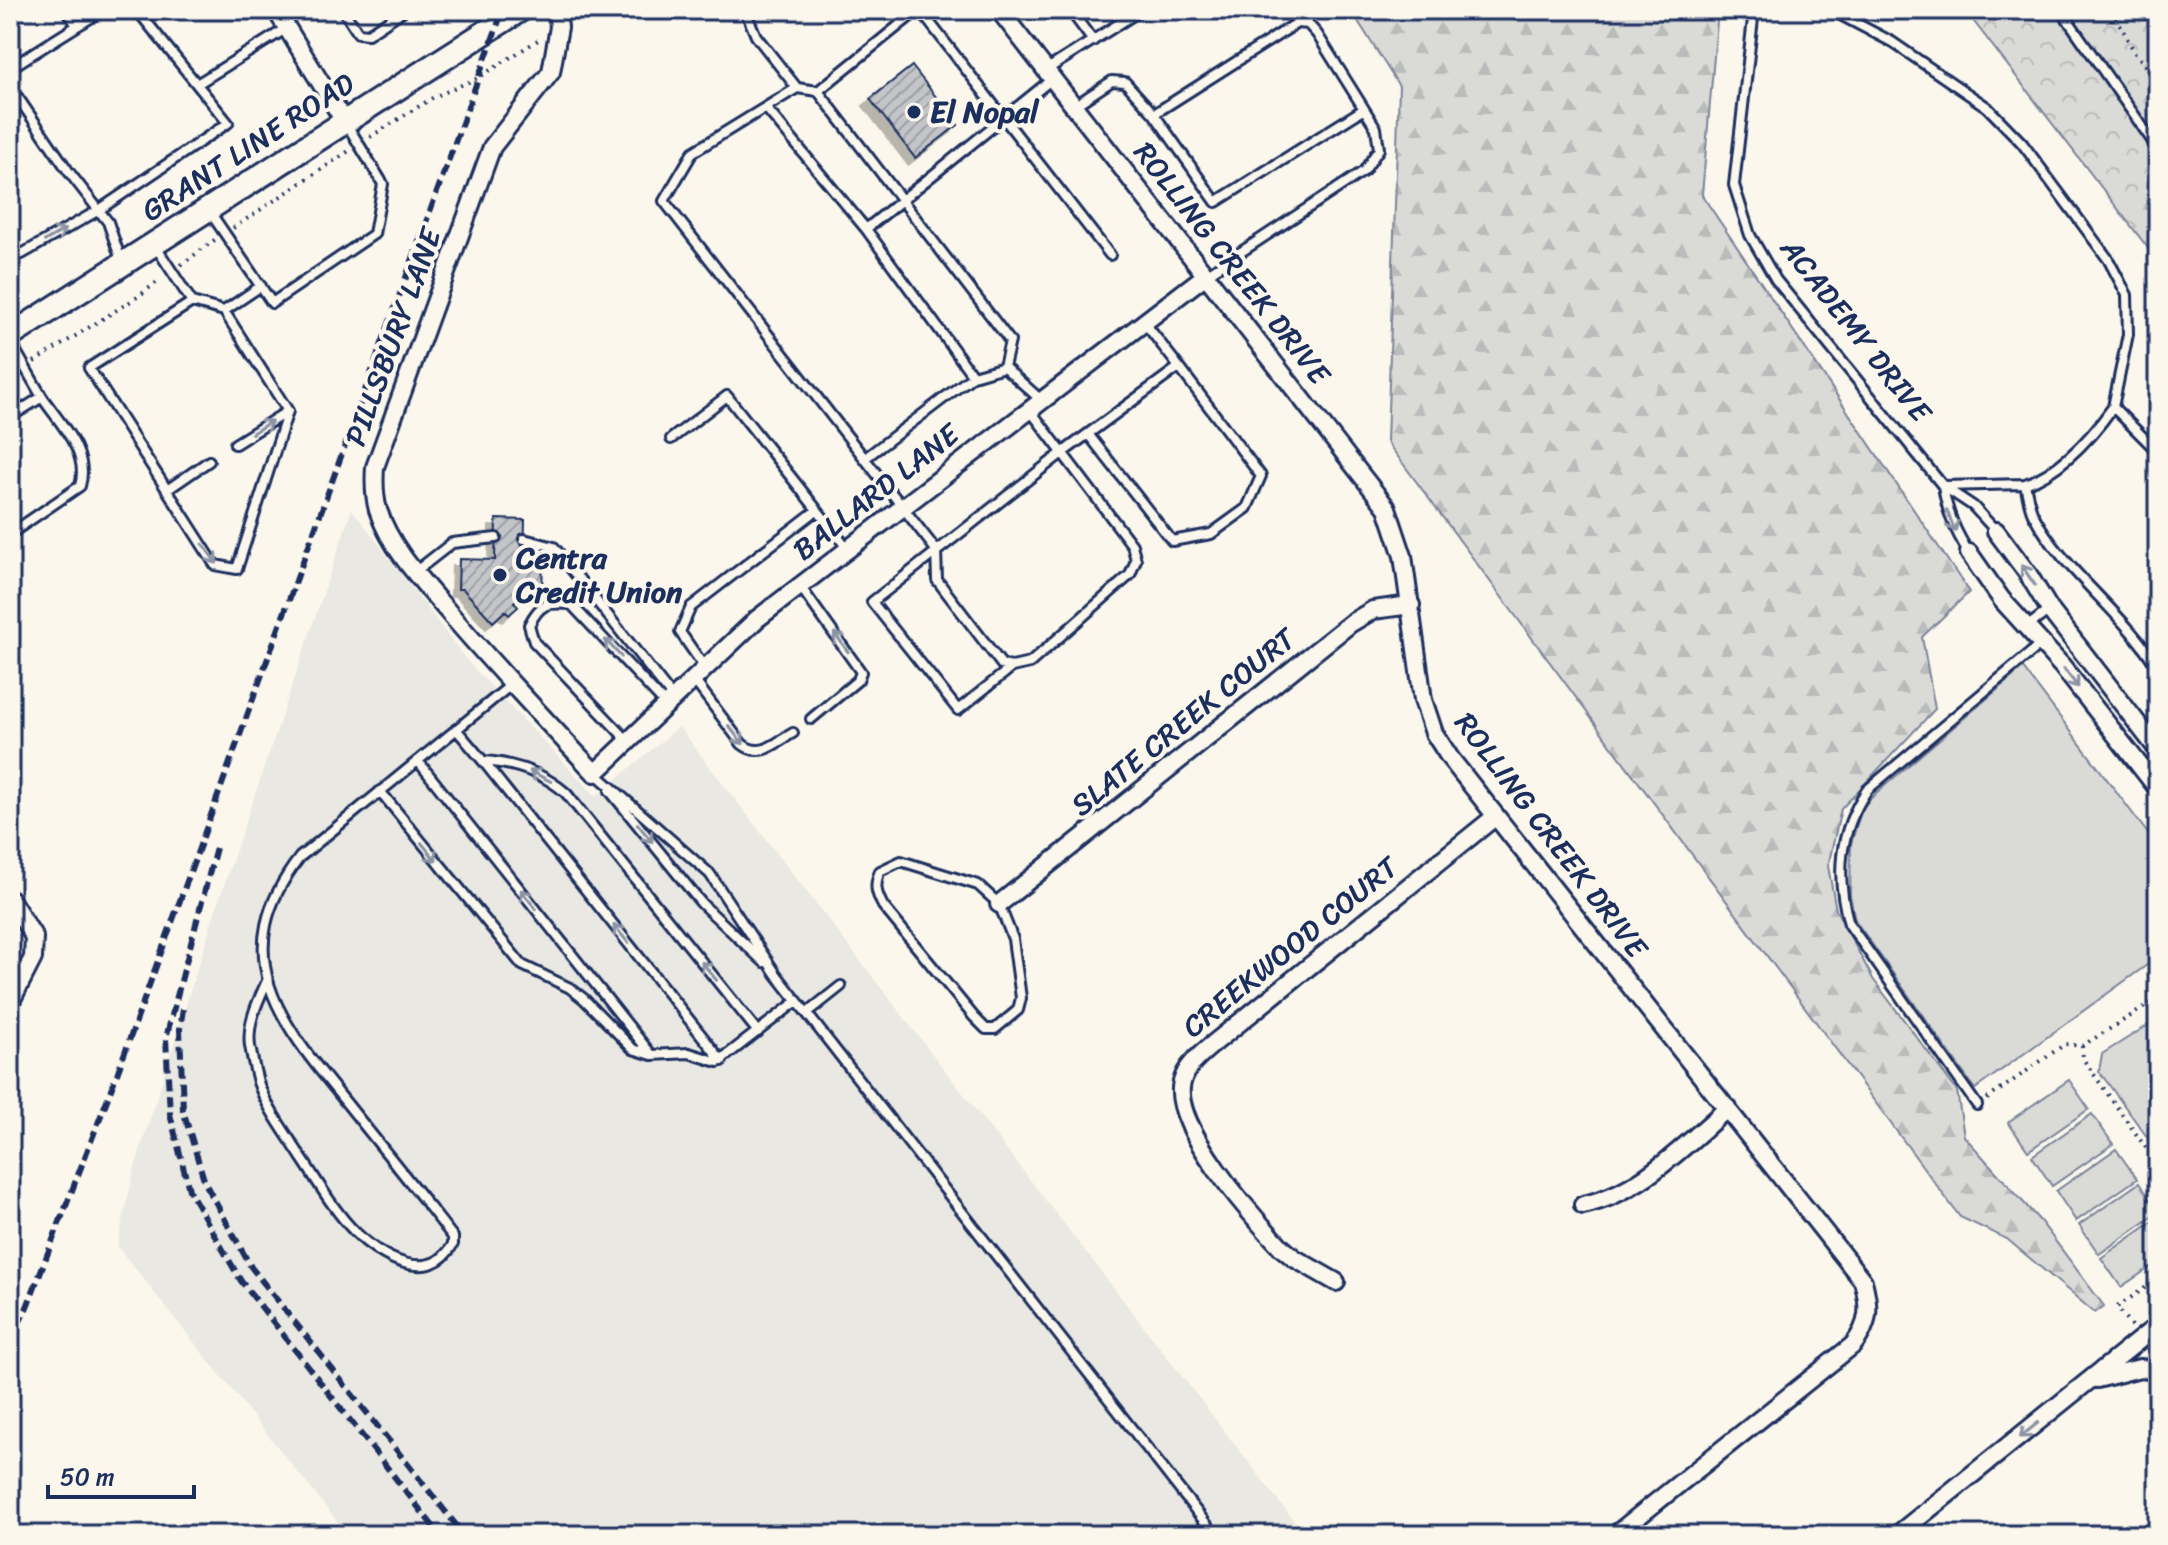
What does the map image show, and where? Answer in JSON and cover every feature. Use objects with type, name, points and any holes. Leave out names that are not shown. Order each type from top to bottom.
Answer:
[{"type":"main road","name":"GRANT LINE ROAD","points":[[10,338],[520,10]]},
{"type":"street","points":[[276,10],[344,121]]},
{"type":"street","name":"ROLLING CREEK DRIVE","points":[[999,10],[1387,508],[1403,556],[1423,700],[1430,722],[1450,758],[1863,1281],[1869,1316],[1864,1332],[1853,1345],[1615,1535]]},
{"type":"street","name":"PILLSBURY LANE","points":[[558,18],[551,72],[492,147],[375,467],[374,487],[381,518],[415,572],[464,633],[595,773]]},
{"type":"street","name":"BALLARD LANE","points":[[595,773],[757,619],[1206,275]]},
{"type":"street","name":"ACADEMY DRIVE","points":[[1996,531],[2050,610],[2158,750]]},
{"type":"street","name":"ACADEMY DRIVE","points":[[1969,553],[2002,600],[2041,643],[2158,789]]},
{"type":"street","name":"SLATE CREEK COURT","points":[[999,904],[1351,623],[1373,610],[1411,605]]},
{"type":"street","name":"CREEKWOOD COURT","points":[[1336,1282],[1282,1248],[1204,1151],[1184,1117],[1180,1100],[1182,1083],[1188,1069],[1213,1044],[1496,816]]},
{"type":"street","points":[[10,899],[34,937],[33,958],[10,1003]]},
{"type":"street","points":[[1583,1205],[1607,1200],[1633,1186],[1728,1108]]},
{"type":"street","points":[[1897,1535],[2158,1325]]},
{"type":"street","points":[[2090,1381],[2140,1368],[2158,1370]]},
{"type":"lane","points":[[67,10],[77,26]]},
{"type":"lane","points":[[10,68],[104,10]]},
{"type":"lane","points":[[10,249],[22,254],[99,210],[228,123],[137,10]]},
{"type":"lane","points":[[343,10],[358,33],[368,34],[404,10]]},
{"type":"lane","points":[[745,10],[756,36],[797,88]]},
{"type":"lane","points":[[818,91],[919,10],[1110,255]]},
{"type":"lane","points":[[1070,10],[1093,41]]},
{"type":"lane","points":[[866,229],[1005,117],[1049,75],[1141,10]]},
{"type":"lane","name":"ACADEMY DRIVE","points":[[1754,10],[1734,185],[1750,235],[1776,280],[1943,486],[1973,506],[1996,531]]},
{"type":"lane","points":[[1831,10],[1892,42],[1987,107],[2022,143],[2108,259],[2127,295],[2128,334],[2113,407],[2092,433],[2046,477],[2025,484],[1943,486]]},
{"type":"lane","points":[[2061,10],[2079,40],[2158,149]]},
{"type":"lane","points":[[1154,114],[1297,23],[1308,24],[1317,34],[1376,128],[1379,149],[1364,171],[1206,275]]},
{"type":"lane","points":[[197,84],[287,28]]},
{"type":"lane","points":[[1074,106],[1112,81],[1125,82],[1154,114],[1216,202],[1364,109]]},
{"type":"lane","points":[[10,86],[108,222],[122,264]]},
{"type":"lane","points":[[797,88],[818,91],[1010,341],[1004,367],[1035,405],[1062,453],[1132,545],[1136,560],[1130,575],[1030,663],[1012,667],[1002,665],[937,580],[936,550],[664,201],[693,152],[797,88]]},
{"type":"lane","points":[[10,110],[21,102]]},
{"type":"lane","points":[[766,108],[866,229],[973,376]]},
{"type":"lane","points":[[208,209],[272,303],[374,234],[383,184],[344,121]]},
{"type":"lane","points":[[153,244],[192,302],[224,311],[288,411]]},
{"type":"lane","points":[[224,311],[261,286]]},
{"type":"lane","points":[[192,302],[89,368],[215,565],[237,569],[288,411]]},
{"type":"lane","points":[[1088,434],[1172,541],[1211,534],[1247,508],[1261,476],[1144,322]]},
{"type":"lane","points":[[10,338],[42,397],[82,456],[84,475],[80,486],[10,534]]},
{"type":"lane","points":[[864,459],[973,376],[1004,367]]},
{"type":"lane","points":[[1012,667],[958,710],[872,602],[1062,453],[1179,367]]},
{"type":"lane","points":[[671,439],[727,396],[848,549]]},
{"type":"lane","points":[[10,417],[42,397]]},
{"type":"lane","points":[[2113,407],[2158,452]]},
{"type":"lane","points":[[235,444],[288,411]]},
{"type":"lane","points":[[167,490],[209,461]]},
{"type":"lane","points":[[2025,484],[2031,510],[2048,538],[2134,633],[2158,669]]},
{"type":"lane","name":"ACADEMY DRIVE","points":[[1943,486],[1947,511],[1969,553]]},
{"type":"lane","points":[[793,733],[760,752],[752,752],[742,744],[699,674],[680,632],[691,607],[817,510]]},
{"type":"lane","points":[[415,572],[452,543],[496,538]]},
{"type":"lane","points":[[524,539],[554,547],[670,702]]},
{"type":"lane","points":[[800,586],[861,672],[858,680],[811,719]]},
{"type":"lane","points":[[628,741],[534,642],[529,625],[537,610],[552,602],[571,604],[670,702]]},
{"type":"lane","points":[[2027,627],[2050,610]]},
{"type":"lane","points":[[1977,1105],[1849,924],[1842,901],[1843,844],[1852,813],[1867,790],[2041,643]]},
{"type":"lane","points":[[267,981],[253,1013],[249,1042],[259,1083],[275,1115],[327,1196],[354,1231],[382,1254],[422,1267],[441,1259],[453,1244],[453,1237],[288,1028],[267,981],[264,957],[266,928],[282,881],[300,857],[512,684]]},
{"type":"lane","points":[[456,729],[722,1061]]},
{"type":"lane","points":[[418,761],[652,1055]]},
{"type":"lane","points":[[483,761],[518,766],[566,793],[758,1032]]},
{"type":"lane","points":[[595,773],[702,904],[776,974]]},
{"type":"lane","points":[[595,773],[710,874],[776,974],[1215,1535]]},
{"type":"lane","points":[[380,791],[512,955],[530,970],[570,988],[633,1049],[652,1055],[689,1053],[722,1061],[797,1001]]},
{"type":"lane","points":[[901,861],[978,885],[999,904],[1013,939],[1021,998],[1018,1010],[1008,1020],[995,1029],[986,1029],[883,906],[876,893],[876,880],[880,871],[901,861]]},
{"type":"lane","points":[[807,1013],[841,986]]},
{"type":"path","points":[[26,366],[139,296],[224,233],[385,126],[434,97],[478,78],[558,18],[589,10]]},
{"type":"path","points":[[2112,10],[2135,53],[2158,80]]},
{"type":"path","points":[[1977,1105],[2065,1044],[2082,1046],[2158,999]]},
{"type":"path","points":[[2082,1046],[2083,1059],[2158,1165]]},
{"type":"path","points":[[2132,1328],[2117,1307],[2158,1279]]},
{"type":"shaded area","points":[[352,509],[468,662],[596,796],[679,727],[1305,1535],[348,1535],[117,1246],[134,1170],[217,906]]},
{"type":"green space","points":[[1351,10],[1718,10],[1702,195],[1969,592],[1922,637],[1935,709],[1841,809],[1828,866],[1836,910],[1873,979],[1957,1091],[1964,1136],[2041,1222],[2104,1306],[2095,1313],[2007,1239],[1960,1217],[1387,442],[1399,86]]},
{"type":"green space","points":[[1965,10],[2158,10],[2158,261]]},
{"type":"green space","points":[[2023,668],[2158,847],[2158,957],[1975,1089],[1855,920],[1850,895],[1851,844],[1862,808],[1875,794]]},
{"type":"green space","points":[[2158,1019],[2158,1152],[2099,1071],[2102,1054]]},
{"type":"green space","points":[[2069,1080],[2089,1109],[2028,1151],[2008,1122]]},
{"type":"green space","points":[[2092,1114],[2113,1144],[2052,1186],[2032,1156]]},
{"type":"green space","points":[[2116,1149],[2137,1179],[2076,1221],[2056,1191]]},
{"type":"green space","points":[[2139,1183],[2158,1213],[2099,1254],[2079,1225]]},
{"type":"green space","points":[[2158,1218],[2158,1262],[2121,1287],[2101,1258]]},
{"type":"building","name":"El Nopal","points":[[912,66],[958,125],[915,158],[870,99]]},
{"type":"building","name":"Centra Credit Union","points":[[496,519],[525,520],[524,561],[543,562],[542,592],[526,592],[514,602],[518,607],[509,615],[505,611],[493,622],[463,589],[458,589],[459,559],[495,560]]},
{"type":"railway","points":[[10,1342],[27,1307],[117,1074],[503,10]]},
{"type":"railway","points":[[216,848],[166,1038],[170,1114],[189,1190],[241,1281],[440,1535]]},
{"type":"railway","points":[[183,1009],[180,1029],[183,1110],[205,1183],[251,1267],[464,1535]]},
{"type":"place","name":"El Nopal","points":[[914,112]]},
{"type":"place","name":"Centra Credit Union","points":[[500,575]]}]
